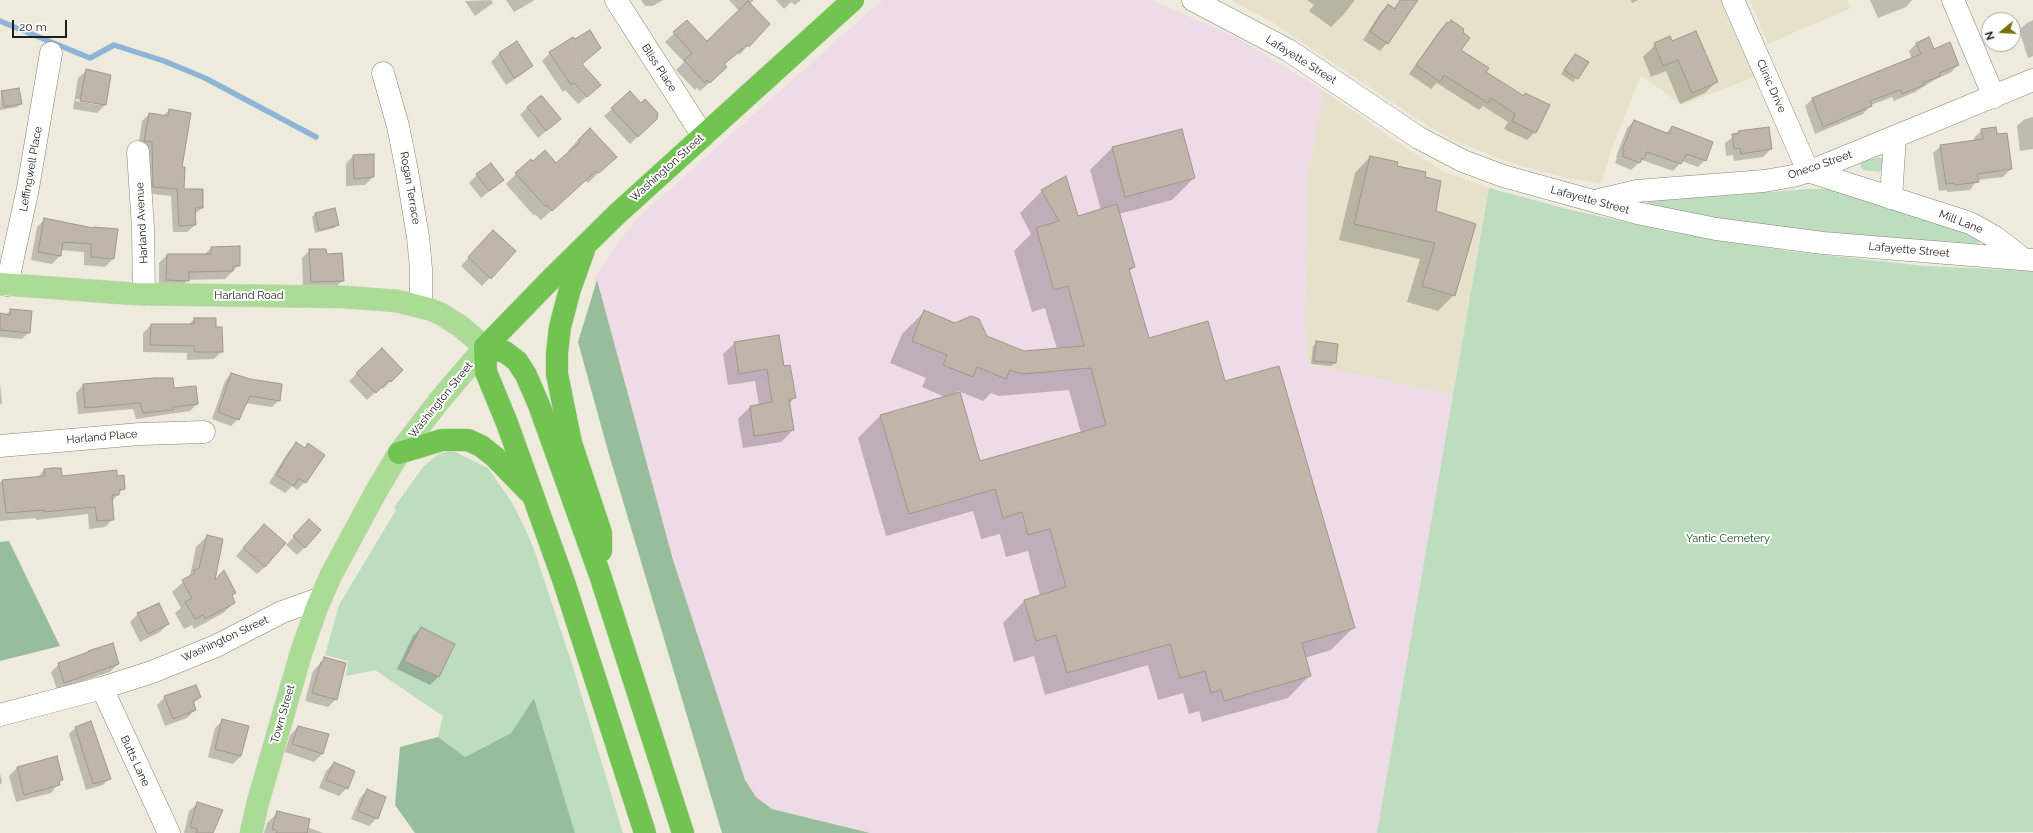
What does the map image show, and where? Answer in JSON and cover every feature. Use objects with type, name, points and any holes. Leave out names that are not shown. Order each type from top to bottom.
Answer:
[{"type":"highway","name":"Washington Street","points":[[485,347],[587,243],[853,0]]},
{"type":"highway","points":[[587,243],[565,306],[558,338],[556,365],[560,395],[571,444],[601,533],[600,574]]},
{"type":"highway","points":[[644,833],[582,635],[535,497],[486,372],[485,347],[511,356],[521,366],[526,375],[556,451],[600,574],[683,833]]},
{"type":"highway","points":[[399,453],[442,440],[461,439],[473,442],[495,457],[535,497]]},
{"type":"main road","name":"Harland Road","points":[[3,285],[144,294],[345,297],[391,300],[420,306],[454,322],[485,347]]},
{"type":"main road","name":"Washington Street","points":[[321,598],[351,536],[399,453],[438,401],[485,347]]},
{"type":"main road","name":"Town Street","points":[[251,833],[258,802],[296,672],[321,598]]},
{"type":"street","name":"Bliss Place","points":[[616,0],[703,136]]},
{"type":"street","name":"Lafayette Street","points":[[1193,0],[1288,50],[1403,128],[1448,154],[1488,171],[1667,220],[1755,235],[1823,243],[2028,260]]},
{"type":"street","name":"Clinic Drive","points":[[1733,0],[1808,171]]},
{"type":"street","points":[[1953,0],[1994,97]]},
{"type":"street","name":"Leffingwell Place","points":[[3,285],[27,194],[51,53]]},
{"type":"street","name":"Rogan Terrace","points":[[383,72],[398,126],[409,178],[418,237],[421,269],[420,306]]},
{"type":"street","name":"Oneco Street","points":[[1594,201],[1637,191],[1764,182],[1808,171],[2033,80]]},
{"type":"street","points":[[1891,198],[1895,137]]},
{"type":"street","name":"Harland Avenue","points":[[138,152],[143,228],[144,294]]},
{"type":"street","name":"Mill Lane","points":[[1808,171],[1974,225],[1995,237],[2028,260]]},
{"type":"street","name":"Harland Place","points":[[0,446],[140,434],[204,432]]},
{"type":"street","name":"Washington Street","points":[[0,716],[102,688],[152,672],[216,646],[280,612],[321,598]]},
{"type":"street","name":"Butts Lane","points":[[102,688],[169,833]]},
{"type":"shaded area","points":[[882,0],[1152,0],[1239,39],[1324,91],[1307,178],[1305,327],[1308,364],[1453,395],[1377,833],[870,833],[772,809],[756,797],[750,790],[745,780],[673,560],[594,279],[619,240],[641,215]]},
{"type":"shaded area","points":[[1231,0],[1721,0],[1755,77],[1681,105],[1641,75],[1611,151],[1601,183],[1569,179],[1498,158],[1453,140],[1428,126],[1272,22]]},
{"type":"shaded area","points":[[1750,0],[1848,0],[1851,8],[1768,44]]},
{"type":"shaded area","points":[[1324,91],[1394,140],[1444,172],[1489,188],[1453,395],[1308,364],[1305,327],[1307,178]]},
{"type":"green space","points":[[1879,157],[1883,159],[1880,172],[1863,170],[1860,166],[1863,161]]},
{"type":"green space","name":"Yantic Cemetery","points":[[1489,188],[1571,210],[1666,231],[1788,251],[1925,266],[2033,271],[2033,832],[1377,833]]},
{"type":"green space","points":[[1826,189],[1868,198],[1979,235],[1983,241],[1977,244],[1843,234],[1742,222],[1648,205],[1648,202],[1651,201]]},
{"type":"green space","points":[[597,280],[673,560],[745,780],[756,797],[772,809],[870,833],[722,833],[608,451],[578,342]]},
{"type":"green space","points":[[451,450],[488,468],[511,501],[524,526],[535,552],[572,664],[623,833],[575,833],[534,698],[511,733],[465,757],[438,737],[443,716],[375,670],[346,676],[348,661],[325,655],[339,605],[396,510],[394,508],[423,467],[437,455]]},
{"type":"green space","points":[[9,541],[60,646],[0,661],[0,542]]},
{"type":"green space","points":[[534,698],[575,833],[415,833],[395,805],[400,747],[438,737],[465,757],[511,733]]},
{"type":"building","points":[[1400,0],[1418,0],[1388,44],[1370,31],[1388,4],[1395,9]]},
{"type":"building","points":[[748,1],[770,24],[749,47],[747,45],[724,64],[727,67],[710,83],[707,80],[705,83],[684,60],[692,53],[673,32],[687,20],[707,41]]},
{"type":"building","points":[[1451,20],[1464,29],[1463,32],[1470,38],[1461,50],[1489,68],[1486,72],[1524,96],[1525,93],[1550,105],[1536,133],[1512,121],[1515,114],[1491,98],[1488,103],[1444,75],[1440,82],[1416,65],[1447,22],[1449,23]]},
{"type":"building","points":[[590,30],[601,48],[582,64],[601,85],[587,97],[574,83],[571,85],[549,52],[573,37],[575,39]]},
{"type":"building","points":[[1696,31],[1718,82],[1692,93],[1678,60],[1663,66],[1654,43],[1670,36],[1672,41]]},
{"type":"building","points":[[1929,37],[1934,49],[1950,42],[1959,65],[1939,73],[1940,76],[1923,83],[1924,85],[1902,94],[1900,90],[1870,101],[1872,106],[1823,127],[1812,98],[1921,54],[1916,43]]},
{"type":"building","points":[[517,41],[533,66],[514,78],[499,53]]},
{"type":"building","points":[[1575,54],[1589,62],[1578,79],[1564,70]]},
{"type":"building","points":[[86,69],[111,75],[106,105],[80,101]]},
{"type":"building","points":[[19,88],[22,104],[4,107],[1,91]]},
{"type":"building","points":[[630,91],[641,103],[645,99],[658,113],[657,119],[638,137],[611,108]]},
{"type":"building","points":[[542,96],[561,119],[546,131],[527,107]]},
{"type":"building","points":[[169,109],[191,113],[182,167],[185,167],[184,189],[203,189],[203,208],[195,208],[196,225],[179,226],[177,189],[153,187],[152,142],[144,141],[149,113],[168,116]]},
{"type":"building","points":[[1634,120],[1669,134],[1672,126],[1713,142],[1706,161],[1687,154],[1681,164],[1647,152],[1644,159],[1642,158],[1640,163],[1622,156],[1624,151],[1622,150]]},
{"type":"building","points":[[1769,127],[1772,149],[1741,154],[1740,148],[1734,149],[1732,134],[1739,133],[1738,131]]},
{"type":"building","points":[[1996,127],[1997,134],[2007,133],[2012,169],[1977,174],[1979,182],[1955,185],[1954,183],[1946,184],[1940,145],[1983,139],[1981,129]]},
{"type":"building","points":[[590,128],[617,157],[599,173],[596,171],[552,211],[547,205],[545,206],[515,173],[531,159],[533,161],[545,150],[556,163],[580,142],[578,140]]},
{"type":"building","points":[[1182,129],[1195,178],[1125,197],[1112,147]]},
{"type":"building","points":[[374,154],[374,177],[354,179],[353,155]]},
{"type":"building","points":[[1370,156],[1398,162],[1397,166],[1426,172],[1425,177],[1441,181],[1436,211],[1476,224],[1455,296],[1422,286],[1435,243],[1354,224]]},
{"type":"building","points":[[491,163],[504,180],[489,191],[476,174]]},
{"type":"building","points":[[1066,176],[1078,216],[1117,204],[1135,267],[1129,269],[1149,338],[1208,321],[1225,381],[1279,366],[1355,628],[1302,643],[1311,676],[1224,701],[1221,690],[1211,693],[1205,671],[1180,678],[1170,644],[1067,673],[1056,635],[1036,641],[1024,600],[1066,587],[1050,529],[1028,535],[1022,512],[1003,518],[995,489],[909,514],[880,415],[960,392],[980,461],[1106,425],[1091,368],[1022,374],[1010,370],[1006,379],[977,367],[973,377],[943,365],[947,355],[912,341],[924,310],[955,323],[971,316],[979,319],[987,336],[1024,351],[1084,346],[1068,286],[1054,290],[1036,228],[1059,221],[1041,190]]},
{"type":"building","points":[[335,208],[339,225],[319,230],[315,213]]},
{"type":"building","points":[[44,218],[93,228],[118,229],[114,259],[91,257],[91,244],[63,242],[61,256],[38,252]]},
{"type":"building","points":[[493,230],[516,251],[491,279],[468,257]]},
{"type":"building","points":[[240,246],[240,266],[233,266],[233,271],[189,272],[189,281],[166,280],[167,254],[211,254],[211,247]]},
{"type":"building","points":[[309,249],[326,249],[327,254],[342,253],[344,281],[311,282]]},
{"type":"building","points":[[10,309],[32,311],[30,333],[0,330],[0,313],[10,315]]},
{"type":"building","points":[[194,318],[216,318],[216,327],[222,327],[223,352],[195,352],[194,346],[150,345],[151,324],[194,324]]},
{"type":"building","points":[[779,335],[784,366],[790,365],[796,398],[789,399],[794,430],[754,436],[750,406],[772,402],[767,369],[739,374],[734,342]]},
{"type":"building","points":[[1316,341],[1338,344],[1336,363],[1314,361]]},
{"type":"building","points":[[382,348],[403,370],[391,382],[389,380],[376,393],[356,373]]},
{"type":"building","points":[[231,373],[250,379],[282,384],[280,401],[250,396],[239,420],[218,412]]},
{"type":"building","points":[[173,378],[174,388],[196,386],[198,404],[173,407],[173,410],[143,413],[140,403],[85,408],[83,384]]},
{"type":"building","points":[[296,442],[305,448],[308,443],[325,455],[306,483],[299,478],[294,486],[276,475]]},
{"type":"building","points":[[61,468],[62,476],[117,470],[117,476],[124,475],[125,489],[119,490],[119,495],[112,495],[114,520],[97,521],[95,507],[44,512],[44,510],[6,513],[2,480],[45,476],[44,469]]},
{"type":"building","points":[[309,519],[321,530],[305,548],[293,536]]},
{"type":"building","points":[[264,524],[286,543],[265,567],[243,548]]},
{"type":"building","points":[[207,535],[223,539],[215,580],[224,570],[236,593],[232,595],[235,603],[205,619],[203,615],[195,619],[185,602],[192,598],[182,580],[195,573],[193,571],[199,568]]},
{"type":"building","points":[[159,603],[169,624],[148,634],[137,613]]},
{"type":"building","points":[[421,627],[455,644],[439,677],[404,661]]},
{"type":"building","points":[[113,643],[119,664],[64,683],[58,663]]},
{"type":"building","points":[[324,657],[346,663],[337,700],[312,693],[321,662],[323,662]]},
{"type":"building","points":[[196,685],[201,697],[193,701],[196,710],[173,719],[164,696]]},
{"type":"building","points":[[222,719],[249,726],[241,756],[215,749]]},
{"type":"building","points":[[91,721],[111,779],[93,784],[75,727]]},
{"type":"building","points":[[298,726],[329,734],[323,754],[292,744]]},
{"type":"building","points":[[57,756],[63,780],[59,781],[60,785],[24,795],[17,767]]},
{"type":"building","points":[[334,762],[355,771],[348,789],[326,780]]},
{"type":"building","points":[[367,789],[386,797],[378,819],[358,811]]},
{"type":"building","points":[[197,802],[223,810],[213,833],[196,833],[197,829],[190,827]]},
{"type":"building","points":[[277,811],[310,819],[307,833],[276,833],[277,831],[272,829]]},
{"type":"waterway","points":[[0,21],[90,58],[114,45],[164,61],[205,78],[316,137]]}]
